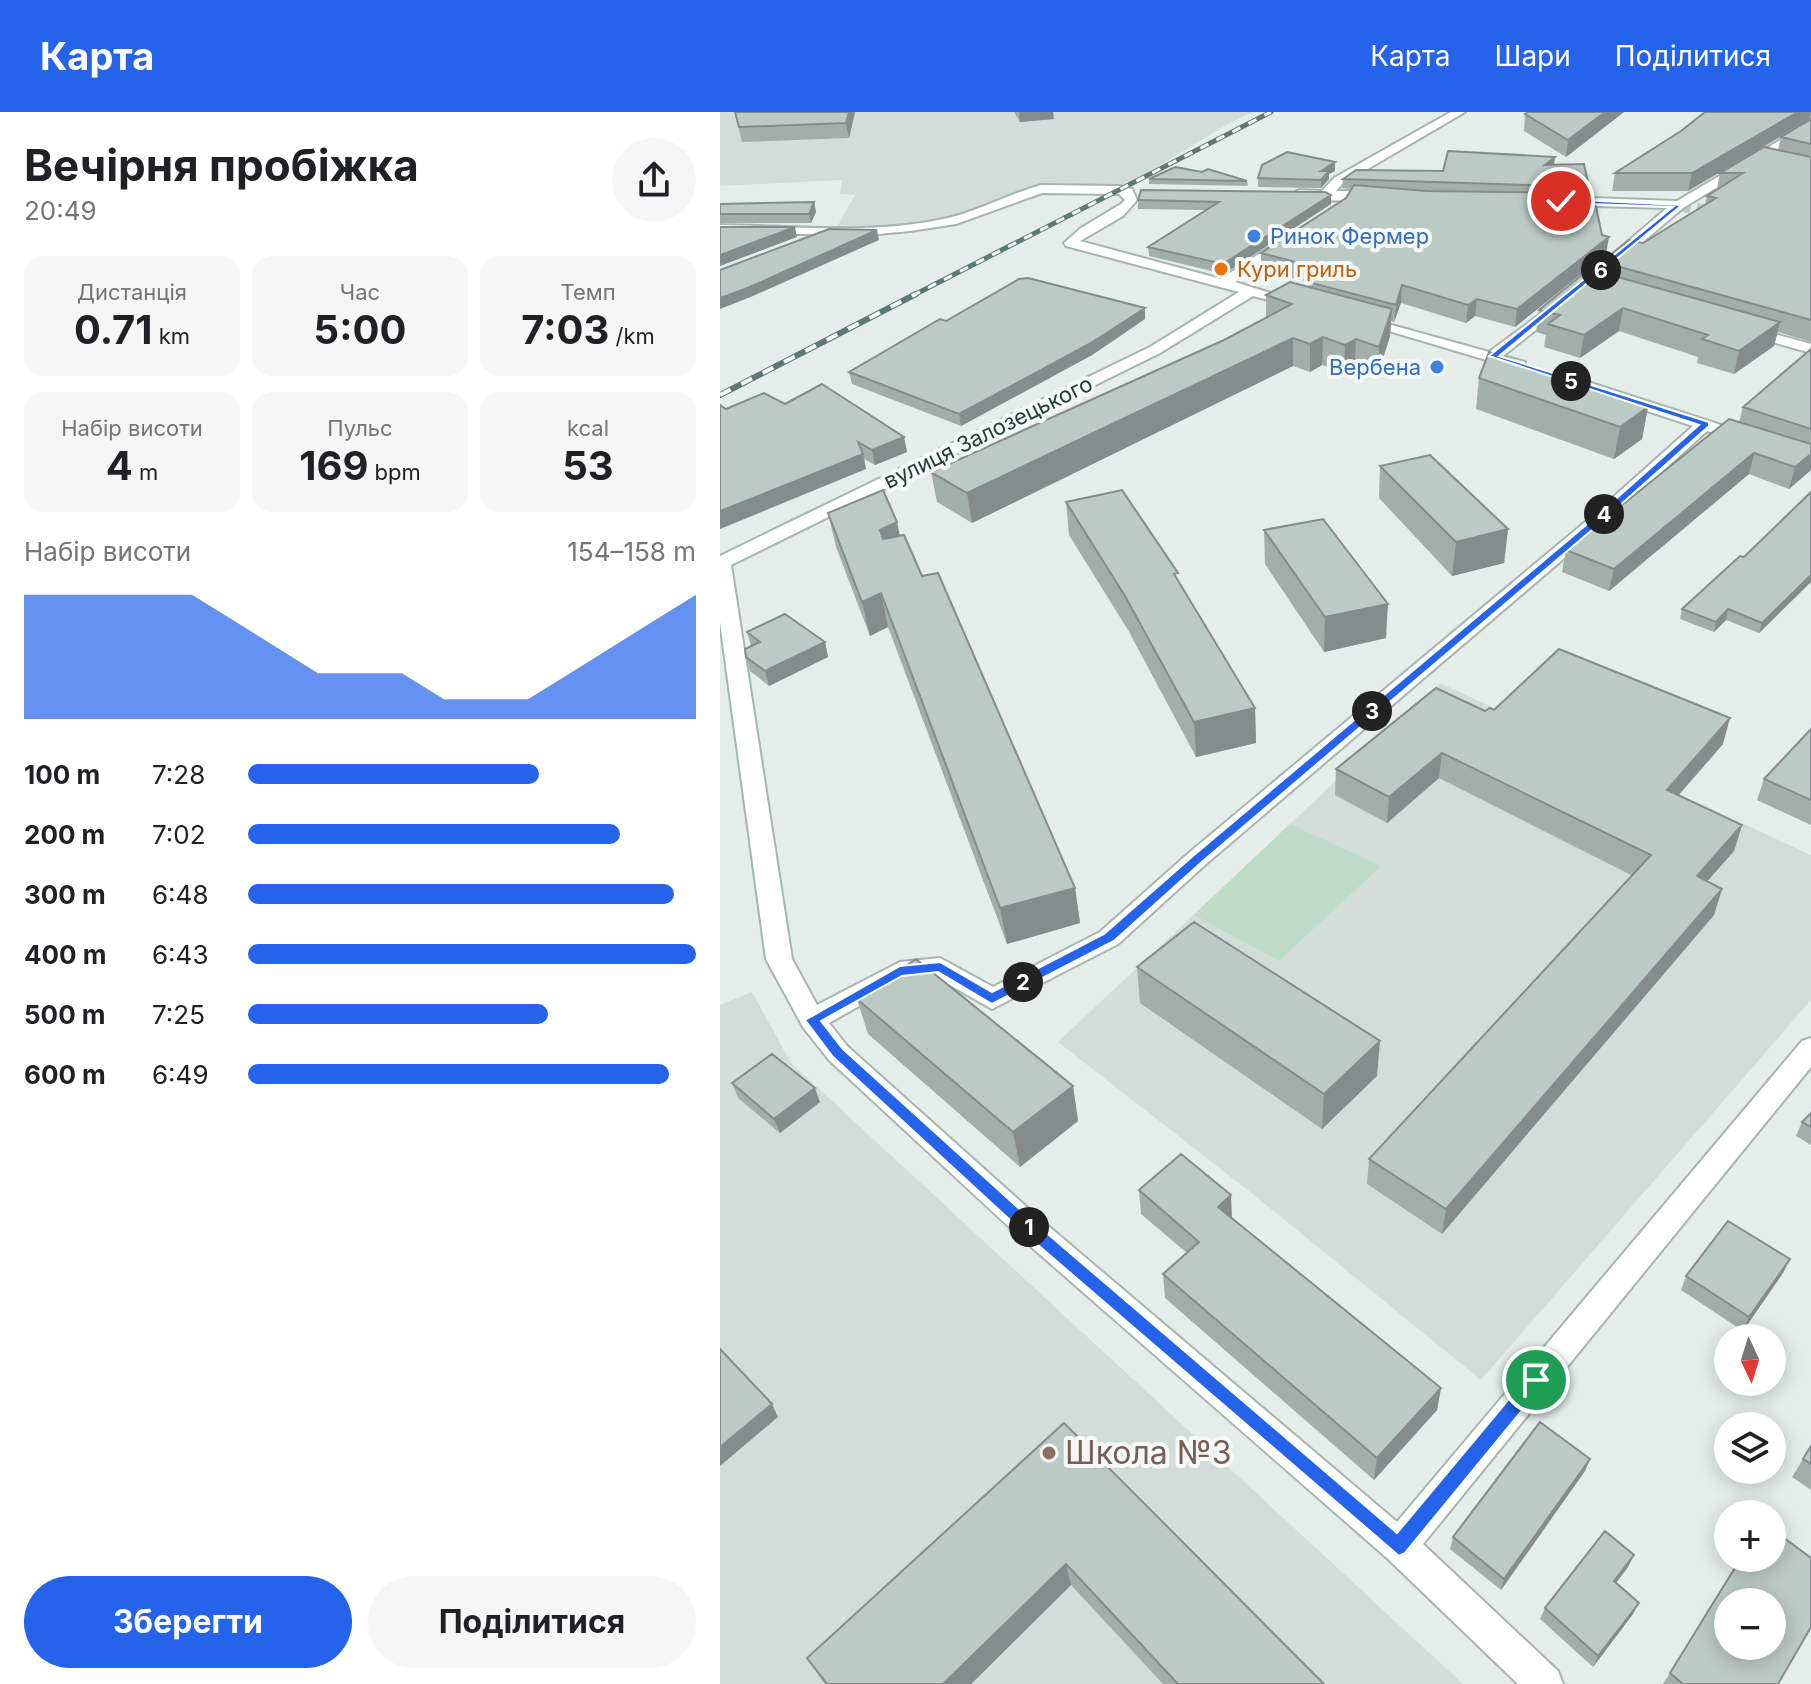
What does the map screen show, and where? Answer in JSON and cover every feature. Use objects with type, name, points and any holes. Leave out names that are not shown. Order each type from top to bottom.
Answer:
[{"type":"street","points":[[1326,194],[1338,181],[1459,112]]},
{"type":"street","points":[[1606,266],[1679,205],[1766,158],[1811,125]]},
{"type":"street","points":[[720,229],[834,231],[910,227],[951,221],[1041,189],[1144,192]]},
{"type":"street","points":[[1128,192],[1131,200],[1124,210],[1078,234],[1071,243],[1314,308]]},
{"type":"street","points":[[1280,194],[1397,196]]},
{"type":"street","points":[[1326,194],[1345,203],[1340,209]]},
{"type":"street","points":[[1553,200],[1679,205]]},
{"type":"street","points":[[791,247],[834,231]]},
{"type":"street","points":[[1223,284],[1303,231]]},
{"type":"street","name":"вулиця Залозецького","points":[[721,562],[1155,350],[1251,291]]},
{"type":"street","points":[[1493,356],[1572,294]]},
{"type":"street","points":[[1343,316],[1493,356],[1811,460]]},
{"type":"street","points":[[1726,325],[1811,349]]},
{"type":"street","points":[[812,1020],[900,971],[940,967],[992,999],[1109,938],[1198,858],[1596,522],[1705,424]]},
{"type":"street","points":[[721,562],[779,959],[812,1020],[838,1053],[1030,1228],[1399,1546],[1545,1684]]},
{"type":"street","points":[[1399,1546],[1811,1048]]},
{"type":"shaded area","points":[[720,112],[1253,112],[1119,190],[1052,188],[987,212],[909,226],[836,229],[855,195],[840,194],[842,180],[720,186]]},
{"type":"shaded area","points":[[1440,683],[1811,855],[1811,1000],[1481,1380],[1254,1195],[1058,1042]]},
{"type":"shaded area","name":"Школа №3","points":[[752,992],[791,1063],[1463,1684],[720,1684],[720,1005]]},
{"type":"green space","points":[[1290,824],[1381,866],[1279,961],[1194,915]]},
{"type":"building","points":[[735,112],[849,112],[846,123],[739,127]]},
{"type":"building","points":[[1605,112],[1568,140],[1525,114]]},
{"type":"building","points":[[1705,112],[1798,112],[1692,173],[1615,173],[1681,131]]},
{"type":"building","points":[[1811,119],[1811,144],[1781,137]]},
{"type":"building","points":[[1764,147],[1811,157],[1811,320],[1602,262],[1629,240],[1643,243],[1716,198],[1707,196],[1743,173],[1720,173]]},
{"type":"building","points":[[1448,151],[1555,157],[1545,165],[1584,164],[1589,187],[1343,179],[1356,170],[1443,171]]},
{"type":"building","points":[[1287,152],[1335,162],[1321,171],[1329,171],[1321,180],[1258,178],[1262,165]]},
{"type":"building","points":[[1175,167],[1202,172],[1208,169],[1247,181],[1149,179]]},
{"type":"building","points":[[1354,185],[1427,191],[1593,193],[1602,235],[1609,237],[1517,309],[1477,299],[1468,305],[1402,285],[1396,305],[1308,282],[1329,271],[1261,253],[1346,198]]},
{"type":"building","points":[[1141,190],[1325,192],[1331,195],[1223,264],[1148,247],[1219,202],[1138,200]]},
{"type":"building","points":[[814,202],[809,214],[720,214],[720,204]]},
{"type":"building","points":[[720,227],[795,227],[720,255]]},
{"type":"building","points":[[829,229],[877,230],[720,298],[720,270]]},
{"type":"building","points":[[1589,269],[1780,322],[1739,351],[1702,339],[1708,335],[1623,308],[1584,335],[1548,324],[1560,315],[1539,310]]},
{"type":"building","points":[[1028,278],[1145,308],[1091,343],[959,414],[849,372],[940,319],[946,321],[1019,279]]},
{"type":"building","points":[[1290,282],[1392,309],[1379,347],[1356,339],[1345,345],[1323,337],[1310,344],[1293,338],[967,493],[931,472],[1224,340],[1292,304],[1266,295]]},
{"type":"building","points":[[1811,349],[1811,429],[1743,407]]},
{"type":"building","points":[[1489,352],[1648,407],[1620,427],[1479,378]]},
{"type":"building","points":[[822,384],[904,437],[872,450],[858,442],[863,454],[720,511],[720,405],[726,409],[764,393],[785,404]]},
{"type":"building","points":[[1729,419],[1811,444],[1811,454],[1795,467],[1754,453],[1614,569],[1566,550]]},
{"type":"building","points":[[1430,455],[1508,529],[1456,542],[1380,466]]},
{"type":"building","points":[[883,490],[897,522],[880,530],[883,539],[904,535],[922,576],[938,573],[1075,888],[1000,908],[881,593],[862,602],[828,513]]},
{"type":"building","points":[[1122,490],[1178,573],[1174,574],[1255,708],[1194,722],[1125,596],[1066,502]]},
{"type":"building","points":[[1811,492],[1811,575],[1762,623],[1728,609],[1716,622],[1682,609],[1740,556],[1744,557]]},
{"type":"building","points":[[1323,519],[1388,604],[1325,617],[1264,530]]},
{"type":"building","points":[[785,614],[825,642],[765,671],[746,657],[745,649],[760,642],[747,632]]},
{"type":"building","points":[[1559,649],[1730,718],[1667,790],[1742,825],[1697,876],[1722,889],[1446,1209],[1369,1159],[1651,855],[1442,753],[1389,797],[1336,769],[1436,688],[1485,711],[1490,708],[1494,710]]},
{"type":"building","points":[[1811,729],[1811,800],[1764,779]]},
{"type":"building","points":[[1194,922],[1380,1041],[1324,1094],[1137,967]]},
{"type":"building","points":[[916,959],[1073,1086],[1013,1132],[857,999]]},
{"type":"building","points":[[772,1054],[815,1088],[774,1119],[732,1083]]},
{"type":"building","points":[[1811,1113],[1811,1127],[1802,1122]]},
{"type":"building","points":[[1181,1154],[1231,1195],[1218,1207],[1441,1388],[1377,1458],[1163,1274],[1199,1242],[1139,1190]]},
{"type":"building","points":[[1728,1221],[1790,1259],[1749,1317],[1686,1276]]},
{"type":"building","points":[[720,1349],[772,1404],[720,1447]]},
{"type":"building","points":[[1540,1422],[1590,1459],[1504,1579],[1453,1537]]},
{"type":"building","points":[[1064,1423],[1324,1684],[1178,1684],[1066,1564],[943,1684],[827,1684],[807,1658]]},
{"type":"building","points":[[1811,1446],[1811,1464],[1803,1459]]},
{"type":"building","points":[[1605,1531],[1634,1555],[1614,1581],[1639,1603],[1598,1656],[1545,1608]]},
{"type":"building","points":[[1786,1539],[1811,1558],[1811,1627],[1778,1684],[1683,1684],[1670,1673],[1714,1602],[1714,1660],[1786,1660],[1786,1588],[1722,1588],[1732,1572],[1786,1572]]},
{"type":"tunnel","points":[[1679,205],[1731,216]]},
{"type":"railway","points":[[912,296],[1271,112]]},
{"type":"railway","points":[[720,395],[916,294]]},
{"type":"place","name":"Ринок Фермер","points":[[1254,236]]},
{"type":"place","name":"Кури гриль","points":[[1221,269]]},
{"type":"place","name":"Вербена","points":[[1437,367]]},
{"type":"place","name":"Школа №3","points":[[1049,1453]]},
{"type":"route","points":[[1536,1380],[1399,1546],[1030,1228],[838,1053],[812,1020],[900,971],[940,967],[992,999],[1109,938],[1198,858],[1596,522],[1705,424],[1493,356],[1679,205],[1561,201]]}]
